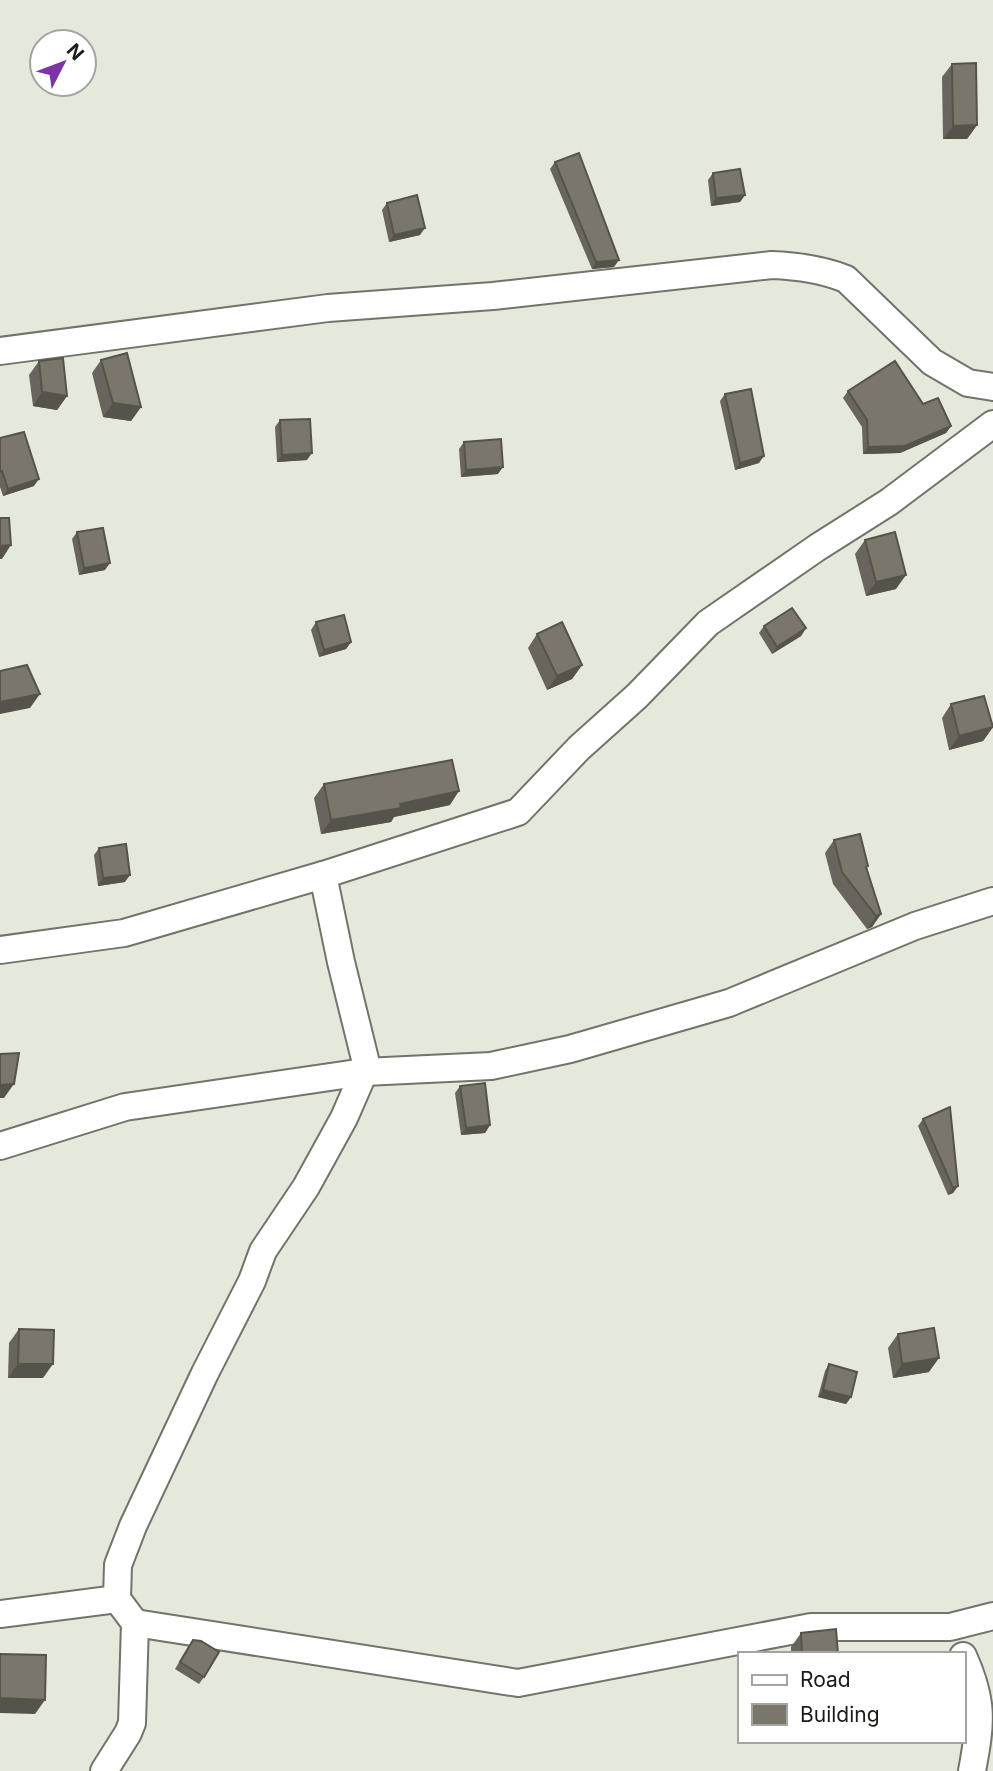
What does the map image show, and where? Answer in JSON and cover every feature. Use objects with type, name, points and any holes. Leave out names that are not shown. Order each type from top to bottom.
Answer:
[{"type":"street","points":[[0,351],[328,308],[492,296],[772,265],[806,267],[846,279],[932,362],[968,383],[993,387]]},
{"type":"street","points":[[0,950],[124,933],[323,875],[518,812],[579,748],[636,696],[708,623],[889,502],[993,424]]},
{"type":"street","points":[[104,1771],[132,1723],[135,1623],[117,1600],[118,1565],[138,1515],[252,1281],[263,1251],[306,1187],[344,1118],[364,1072],[365,1059],[323,875]]},
{"type":"street","points":[[0,1146],[125,1107],[364,1072],[491,1066],[570,1049],[729,1003],[915,926],[993,901]]},
{"type":"street","points":[[0,1614],[117,1600]]},
{"type":"street","points":[[135,1623],[518,1683],[811,1627],[950,1627],[993,1616]]},
{"type":"street","points":[[950,1627],[962,1652]]},
{"type":"street","points":[[965,1659],[981,1707],[972,1771]]},
{"type":"building","points":[[976,63],[977,125],[953,126],[952,64]]},
{"type":"building","points":[[579,153],[619,260],[596,262],[555,162]]},
{"type":"building","points":[[740,169],[745,195],[716,198],[713,173]]},
{"type":"building","points":[[417,195],[425,228],[394,235],[387,203]]},
{"type":"building","points":[[127,353],[141,407],[113,403],[101,360]]},
{"type":"building","points":[[63,358],[67,396],[42,392],[39,361]]},
{"type":"building","points":[[895,361],[923,404],[938,398],[951,426],[905,446],[868,447],[867,420],[848,391]]},
{"type":"building","points":[[751,389],[764,456],[740,463],[725,394]]},
{"type":"building","points":[[310,419],[312,453],[282,455],[280,420]]},
{"type":"building","points":[[24,432],[39,479],[8,489],[2,471],[0,472],[0,438]]},
{"type":"building","points":[[501,439],[503,467],[466,470],[464,442]]},
{"type":"building","points":[[0,518],[9,518],[11,545],[0,546]]},
{"type":"building","points":[[103,528],[110,563],[84,568],[77,532]]},
{"type":"building","points":[[895,532],[906,575],[876,582],[865,540]]},
{"type":"building","points":[[792,608],[806,628],[777,647],[764,626]]},
{"type":"building","points":[[344,615],[351,642],[324,650],[316,622]]},
{"type":"building","points":[[562,622],[582,665],[557,676],[537,634]]},
{"type":"building","points":[[27,665],[40,694],[0,702],[0,671]]},
{"type":"building","points":[[984,696],[993,727],[959,736],[951,704]]},
{"type":"building","points":[[452,760],[459,791],[400,804],[401,808],[331,820],[324,784]]},
{"type":"building","points":[[860,834],[868,866],[866,867],[881,914],[876,916],[842,872],[834,840]]},
{"type":"building","points":[[126,844],[130,875],[103,878],[99,848]]},
{"type":"building","points":[[19,1053],[14,1084],[0,1085],[0,1054]]},
{"type":"building","points":[[485,1083],[490,1125],[466,1128],[460,1086]]},
{"type":"building","points":[[950,1107],[958,1186],[953,1188],[923,1119]]},
{"type":"building","points":[[934,1328],[939,1358],[902,1364],[898,1334]]},
{"type":"building","points":[[19,1329],[54,1330],[53,1364],[18,1364]]},
{"type":"building","points":[[829,1364],[857,1372],[851,1397],[823,1390]]},
{"type":"building","points":[[836,1629],[838,1652],[802,1652],[801,1633]]},
{"type":"building","points":[[193,1640],[201,1641],[219,1652],[204,1677],[180,1662]]},
{"type":"building","points":[[0,1654],[46,1655],[45,1700],[0,1698]]}]
